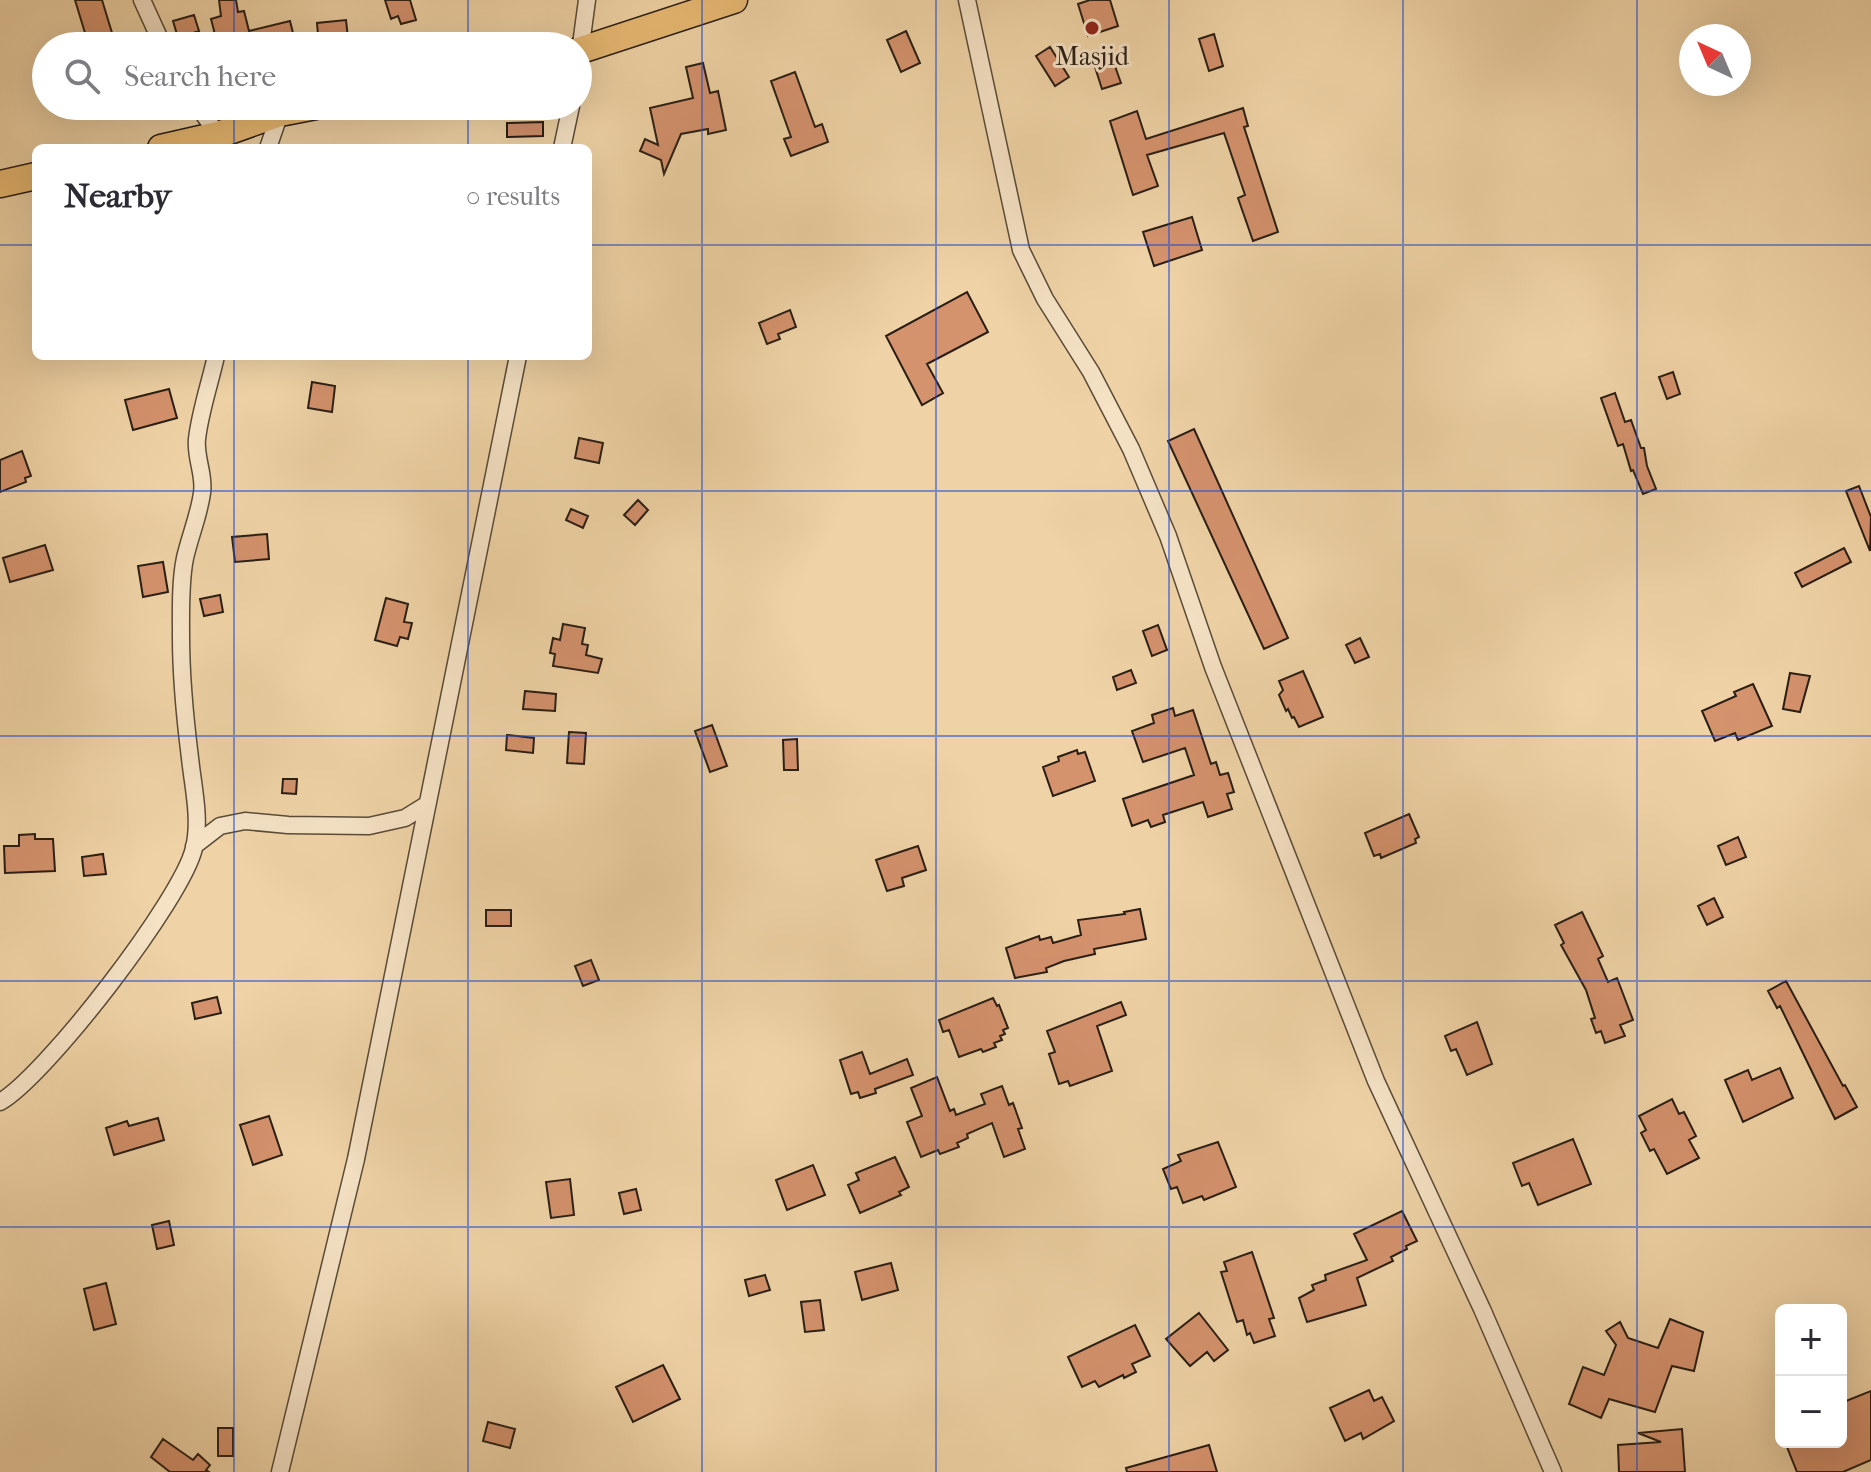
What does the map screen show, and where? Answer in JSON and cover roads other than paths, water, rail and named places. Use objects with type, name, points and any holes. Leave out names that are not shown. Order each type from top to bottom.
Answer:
[{"type":"main road","points":[[592,51],[734,0]]},
{"type":"main road","points":[[179,144],[218,135],[260,120]]},
{"type":"main road","points":[[0,184],[32,177]]},
{"type":"street","points":[[142,0],[157,32]]},
{"type":"street","points":[[582,32],[587,0]]},
{"type":"street","points":[[967,0],[1021,250],[1045,299],[1091,372],[1131,449],[1168,536],[1213,667],[1376,1081],[1482,1309],[1553,1472]]},
{"type":"street","points":[[208,120],[218,135]]},
{"type":"street","points":[[269,144],[278,120]]},
{"type":"street","points":[[563,144],[568,120]]},
{"type":"street","points":[[0,1102],[44,1065],[117,973],[187,871],[194,846],[196,808],[182,678],[184,561],[202,497],[198,437],[215,360]]},
{"type":"street","points":[[280,1472],[356,1159],[517,360]]},
{"type":"street","points":[[194,846],[220,826],[245,821],[369,826],[405,818],[426,805]]},
{"type":"place","name":"Masjid","points":[[1092,28]]}]
